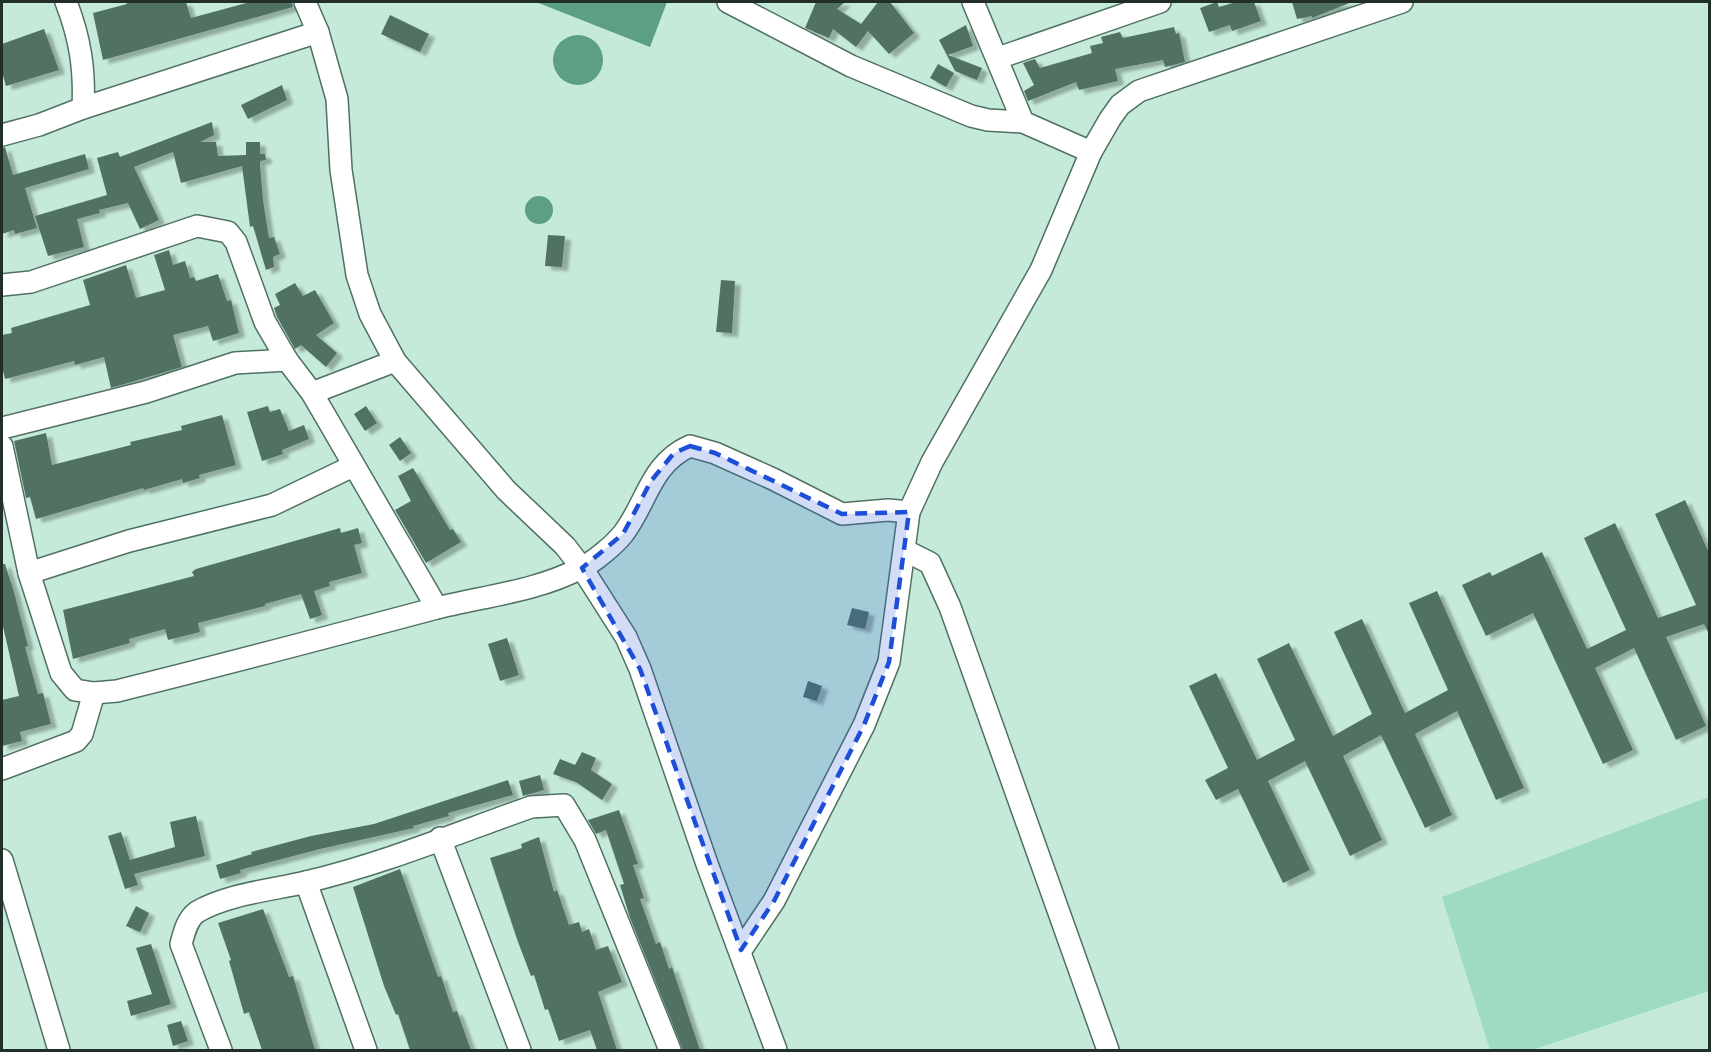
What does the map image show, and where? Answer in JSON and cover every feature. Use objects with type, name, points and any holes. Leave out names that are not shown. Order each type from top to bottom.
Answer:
[{"type":"street","points":[[66,2],[78,33],[85,74],[83,108]]},
{"type":"street","points":[[305,2],[318,32],[337,99],[341,170],[357,275],[370,314],[395,361],[506,490],[565,546],[582,568],[626,637],[640,669],[706,864],[741,950],[776,1050]]},
{"type":"street","points":[[973,2],[1023,122]]},
{"type":"street","points":[[998,58],[1160,2]]},
{"type":"street","points":[[741,950],[774,901],[864,725],[889,662],[906,551],[909,512],[932,462],[1041,270],[1091,152],[1120,105],[1140,91],[1401,2]]},
{"type":"street","points":[[738,3],[851,66],[971,116],[988,120],[1023,122],[1091,152]]},
{"type":"street","points":[[2,135],[39,125],[83,108],[318,32]]},
{"type":"street","points":[[2,285],[32,282],[197,226],[228,232],[236,243],[265,322],[287,360],[312,393],[352,466],[379,506],[437,608]]},
{"type":"street","points":[[2,428],[146,392],[235,363],[287,360]]},
{"type":"street","points":[[312,393],[395,361]]},
{"type":"street","points":[[2,446],[28,573],[66,681],[75,690],[94,693],[117,691],[252,658],[437,608],[511,594],[582,568],[623,534],[651,481],[674,453],[690,446],[715,453],[842,514],[888,510],[909,512]]},
{"type":"street","points":[[28,573],[129,541],[272,505],[352,466]]},
{"type":"street","points":[[906,551],[930,563],[950,607],[1108,1050]]},
{"type":"street","points":[[2,769],[75,741],[82,734],[94,693]]},
{"type":"street","points":[[221,1050],[181,944],[184,929],[196,913],[259,890],[306,882],[531,807],[564,805],[585,840],[670,1050]]},
{"type":"street","points":[[440,838],[520,1050]]},
{"type":"street","points":[[2,860],[59,1050]]},
{"type":"street","points":[[306,882],[366,1050]]},
{"type":"highlighted area","points":[[690,446],[715,453],[842,514],[909,512],[889,662],[864,725],[774,901],[741,950],[640,669],[582,568],[623,534],[651,481],[674,453]]},
{"type":"shaded area","points":[[536,2],[667,2],[650,47]]},
{"type":"shaded area","points":[[573,35],[583,35],[596,42],[603,55],[603,65],[596,78],[583,85],[573,85],[564,81],[557,74],[553,65],[553,55],[557,46],[564,39]]},
{"type":"shaded area","points":[[539,196],[549,200],[553,210],[549,220],[539,224],[529,220],[525,210],[529,200]]},
{"type":"shaded area","points":[[1709,797],[1709,991],[1532,1050],[1490,1050],[1442,897]]},
{"type":"building","points":[[126,2],[186,2],[191,18],[250,2],[292,2],[293,7],[103,60],[93,13],[127,4]]},
{"type":"building","points":[[816,2],[845,2],[837,9],[861,24],[878,2],[890,2],[914,33],[889,54],[868,31],[856,47],[833,29],[829,38],[805,28]]},
{"type":"building","points":[[1217,2],[1219,7],[1236,2],[1254,2],[1261,21],[1232,31],[1230,25],[1209,32],[1200,8]]},
{"type":"building","points":[[1292,2],[1352,2],[1312,18],[1312,16],[1297,19]]},
{"type":"building","points":[[390,15],[429,34],[420,52],[381,34]]},
{"type":"building","points":[[966,25],[973,46],[948,55],[982,68],[977,80],[955,71],[939,40]]},
{"type":"building","points":[[1174,27],[1176,34],[1179,33],[1185,62],[1165,67],[1163,60],[1115,69],[1118,81],[1079,90],[1076,82],[1028,101],[1024,91],[1034,85],[1023,63],[1035,59],[1040,68],[1092,53],[1090,46],[1103,43],[1101,37],[1120,32],[1123,38]]},
{"type":"building","points":[[44,29],[59,70],[6,86],[2,72],[2,44]]},
{"type":"building","points":[[938,64],[954,73],[946,87],[930,78]]},
{"type":"building","points":[[282,85],[287,100],[248,119],[241,105]]},
{"type":"building","points":[[212,122],[214,135],[200,142],[216,142],[218,156],[246,155],[246,142],[260,142],[260,154],[265,154],[266,160],[260,161],[260,165],[269,238],[274,237],[280,254],[273,257],[274,267],[266,270],[253,226],[250,227],[242,166],[181,183],[173,152],[134,167],[159,220],[140,229],[128,203],[99,210],[100,213],[77,219],[84,247],[48,256],[35,216],[107,195],[97,158],[118,152],[120,157]]},
{"type":"building","points":[[5,147],[13,175],[85,154],[89,169],[25,188],[37,228],[15,234],[14,230],[2,234],[2,148]]},
{"type":"building","points":[[548,235],[565,236],[562,267],[545,266]]},
{"type":"building","points":[[169,250],[173,265],[185,261],[190,278],[194,277],[196,281],[218,274],[227,301],[231,300],[239,333],[213,341],[208,326],[173,335],[182,367],[111,388],[104,357],[75,365],[74,361],[5,379],[2,367],[2,335],[12,333],[11,328],[90,305],[83,280],[126,265],[136,298],[165,290],[154,255]]},
{"type":"building","points":[[721,280],[735,281],[732,333],[716,332]]},
{"type":"building","points":[[295,283],[303,296],[315,290],[334,323],[316,335],[337,353],[326,367],[301,345],[295,349],[277,317],[274,308],[280,305],[275,294]]},
{"type":"building","points":[[268,406],[270,412],[280,409],[289,431],[304,425],[309,439],[282,450],[283,454],[262,461],[247,412]]},
{"type":"building","points":[[366,406],[377,423],[365,431],[354,414]]},
{"type":"building","points":[[222,415],[236,465],[199,475],[200,478],[183,483],[182,479],[144,490],[143,488],[36,519],[30,497],[26,498],[14,441],[46,433],[52,465],[131,445],[130,442],[182,430],[181,426]]},
{"type":"building","points":[[400,437],[411,453],[400,461],[389,445]]},
{"type":"building","points":[[413,468],[450,530],[453,529],[461,542],[426,563],[395,510],[411,501],[398,476]]},
{"type":"building","points":[[1685,500],[1710,555],[1710,636],[1704,624],[1666,637],[1706,726],[1676,740],[1634,648],[1595,668],[1633,750],[1603,764],[1533,613],[1486,636],[1462,585],[1490,572],[1492,576],[1542,552],[1587,649],[1626,630],[1584,538],[1615,523],[1658,618],[1696,605],[1655,514]]},
{"type":"building","points":[[340,528],[341,533],[358,528],[362,543],[354,545],[362,573],[329,582],[330,586],[314,591],[322,615],[310,619],[301,594],[198,623],[200,632],[168,640],[165,629],[129,639],[130,643],[73,659],[63,610],[194,576],[192,572],[196,569]]},
{"type":"building","points":[[2,564],[5,564],[14,592],[28,646],[25,647],[38,694],[43,693],[51,724],[20,732],[22,741],[2,746],[2,700],[19,696],[2,622]]},
{"type":"building","points":[[1437,591],[1524,788],[1496,800],[1457,711],[1415,734],[1452,815],[1425,828],[1381,735],[1343,756],[1382,840],[1350,856],[1305,761],[1268,781],[1310,870],[1283,883],[1238,789],[1216,800],[1205,780],[1228,768],[1189,686],[1216,673],[1257,760],[1295,740],[1257,659],[1289,643],[1333,736],[1372,714],[1334,632],[1362,619],[1405,713],[1448,690],[1409,603]]},
{"type":"building","points":[[852,608],[869,612],[865,629],[847,625]]},
{"type":"building","points":[[507,638],[519,675],[500,681],[488,644]]},
{"type":"building","points":[[808,681],[822,686],[817,701],[803,697]]},
{"type":"building","points":[[582,752],[596,758],[591,770],[612,784],[602,800],[576,782],[553,774],[560,759],[575,765]]},
{"type":"building","points":[[540,775],[544,790],[523,796],[519,781]]},
{"type":"building","points":[[508,780],[513,795],[448,813],[449,816],[413,826],[414,828],[240,870],[241,873],[220,879],[216,865],[252,854],[251,852],[311,836],[374,824]]},
{"type":"building","points":[[619,810],[638,864],[633,865],[644,898],[640,899],[656,944],[660,942],[669,969],[672,967],[700,1050],[683,1050],[630,918],[620,885],[624,884],[606,830],[596,834],[588,820]]},
{"type":"building","points":[[196,816],[205,856],[134,874],[138,885],[125,889],[108,836],[121,832],[130,860],[175,847],[170,822]]},
{"type":"building","points":[[539,837],[554,892],[557,890],[569,925],[579,922],[582,932],[589,929],[596,950],[608,946],[622,982],[598,992],[617,1050],[597,1050],[590,1030],[559,1041],[548,1009],[545,1010],[534,975],[531,976],[518,942],[490,858],[522,848],[521,844]]},
{"type":"building","points":[[400,869],[438,977],[441,976],[453,1012],[457,1011],[471,1050],[410,1050],[398,1014],[396,1015],[384,986],[353,887]]},
{"type":"building","points":[[136,906],[149,913],[140,932],[126,926]]},
{"type":"building","points":[[263,909],[289,977],[293,976],[315,1050],[262,1050],[249,1012],[244,1014],[229,961],[231,960],[218,923]]},
{"type":"building","points":[[151,944],[171,1004],[131,1016],[127,1001],[152,994],[136,948]]},
{"type":"building","points":[[181,1021],[188,1041],[173,1046],[167,1025]]}]
